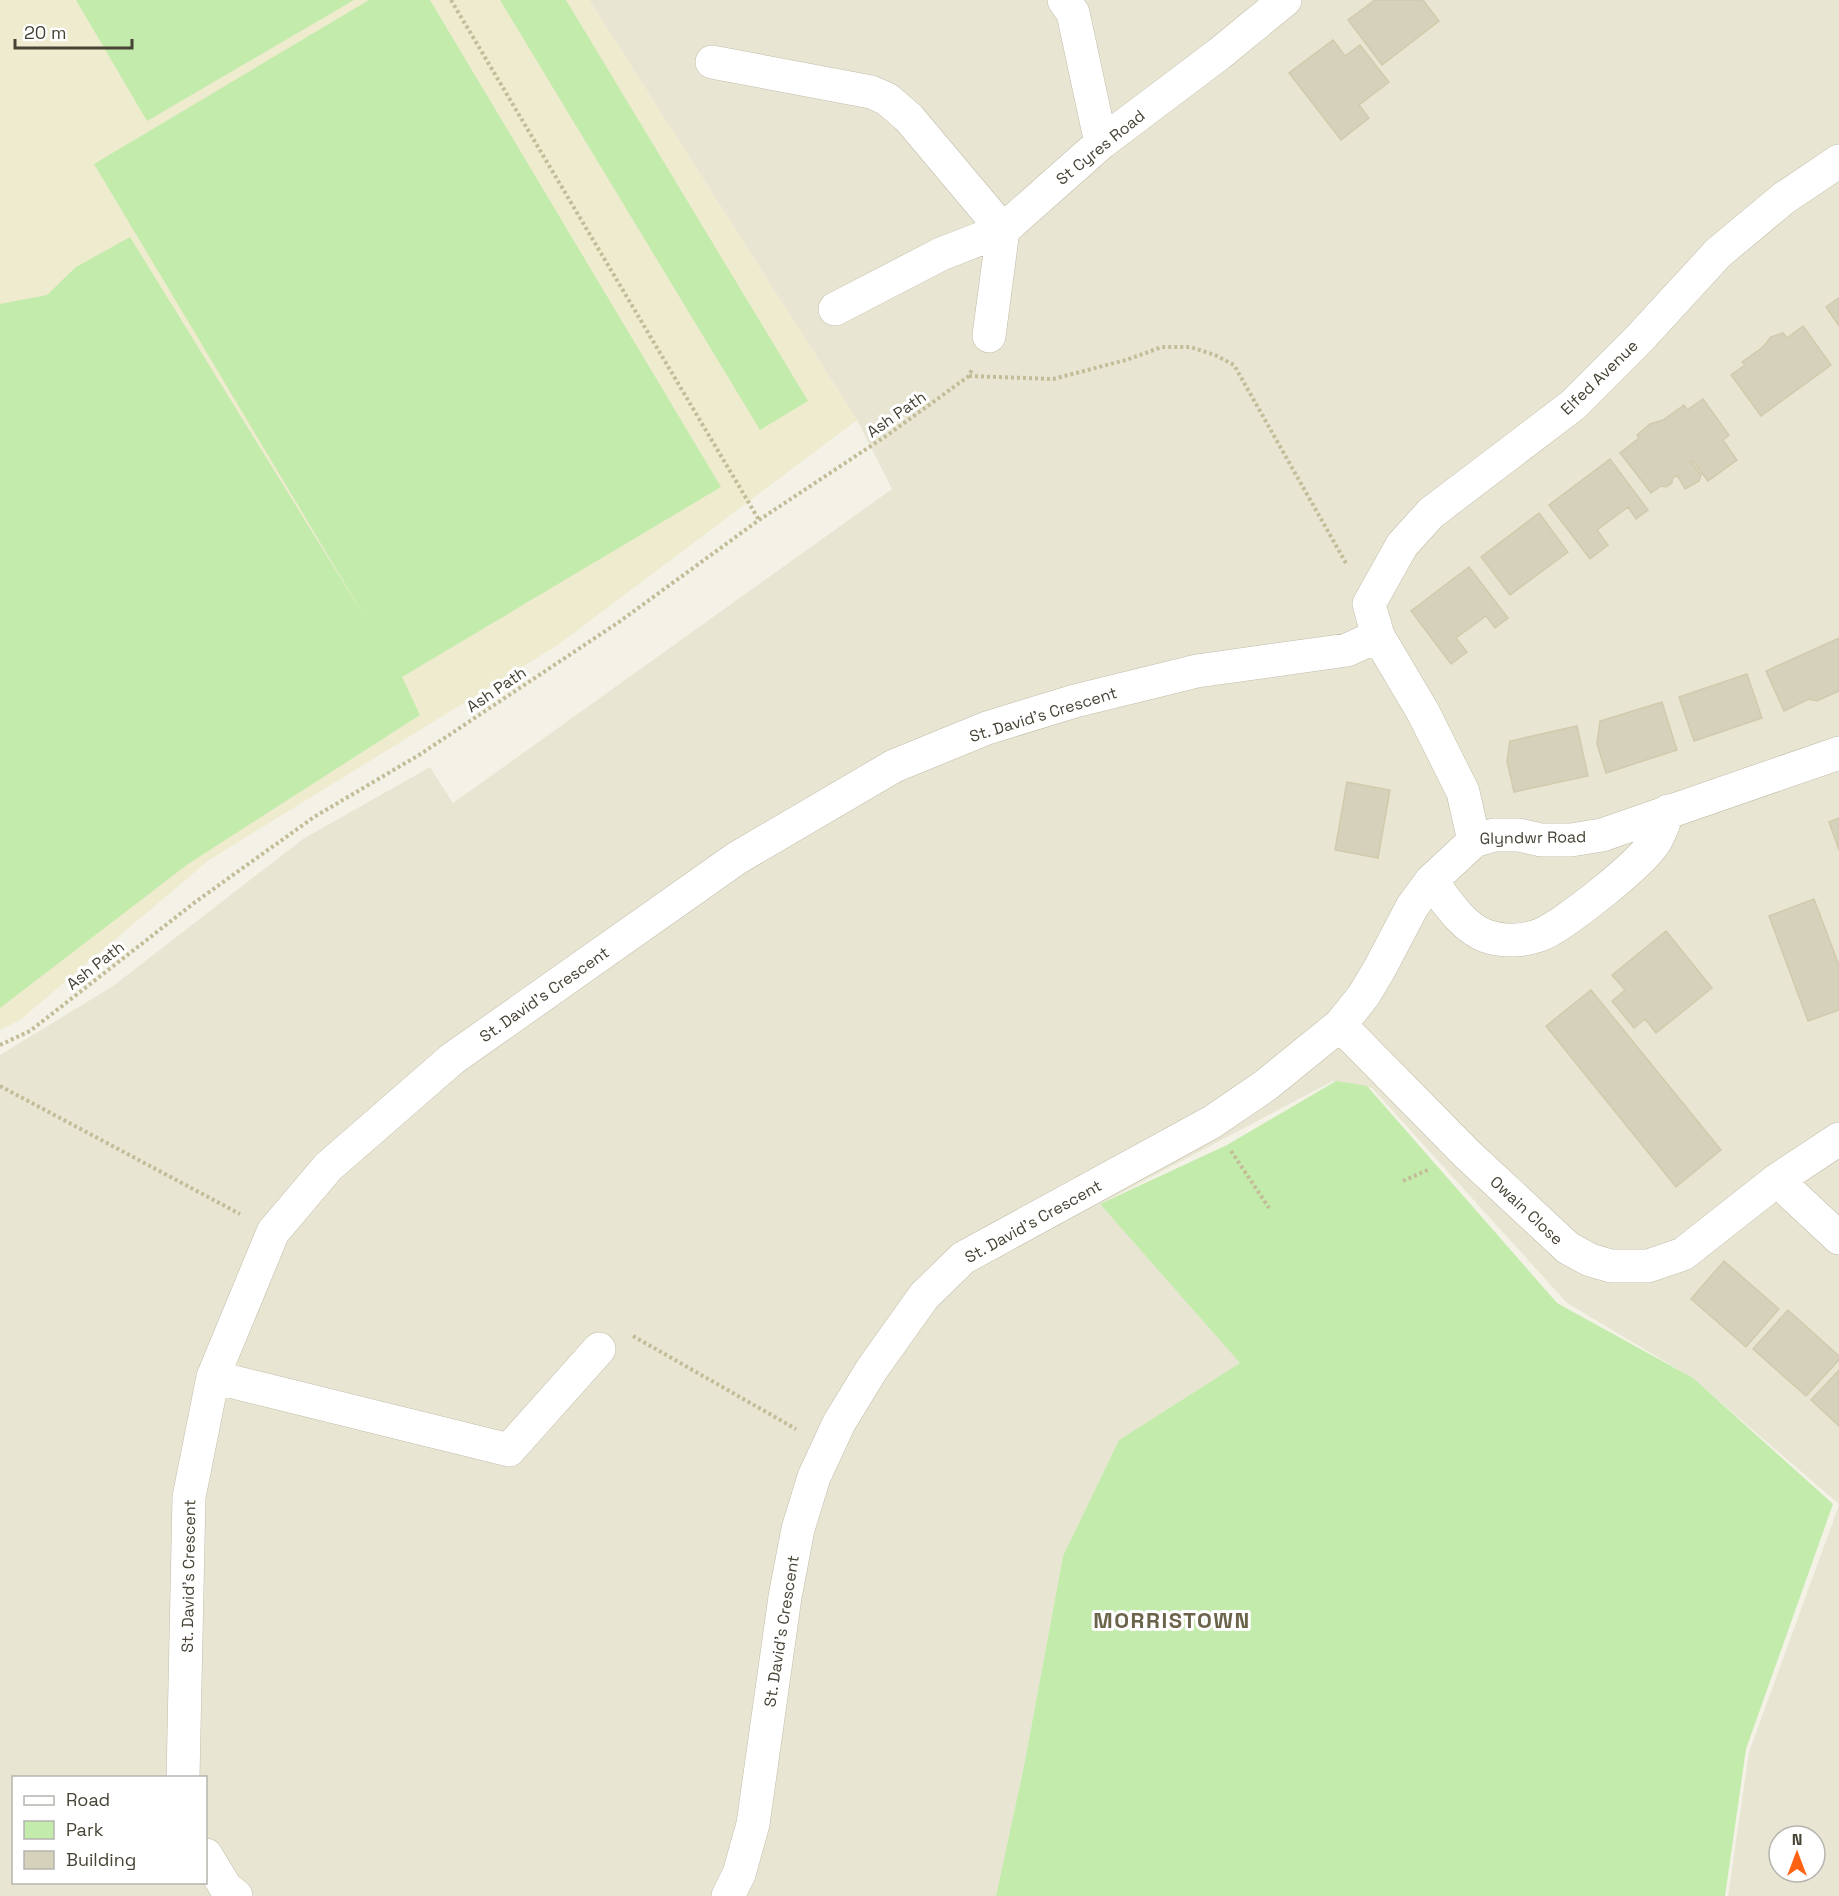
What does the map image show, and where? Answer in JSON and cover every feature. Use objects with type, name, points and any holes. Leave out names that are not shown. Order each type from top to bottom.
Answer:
[{"type":"street","points":[[1065,0],[1073,13],[1101,143]]},
{"type":"street","name":"St Cyres Road","points":[[1003,230],[1101,143],[1220,54],[1285,0]]},
{"type":"street","points":[[712,62],[871,92],[887,99],[909,118],[1003,230],[989,336]]},
{"type":"street","name":"Elfed Avenue","points":[[1369,604],[1402,545],[1431,513],[1573,405],[1639,339],[1718,253],[1784,198],[1839,161]]},
{"type":"street","points":[[836,309],[941,254],[1003,230]]},
{"type":"street","points":[[1369,604],[1378,636]]},
{"type":"street","name":"Glyndwr Road","points":[[1378,636],[1423,712],[1463,792],[1474,841],[1494,836],[1518,835],[1541,840],[1571,840],[1602,835],[1839,753]]},
{"type":"street","name":"St. David's Crescent","points":[[183,1776],[189,1497],[213,1377],[273,1232],[328,1167],[452,1059],[737,858],[894,766],[987,728],[1075,701],[1197,671],[1347,650],[1378,636]]},
{"type":"street","points":[[1431,881],[1467,924],[1484,935],[1505,940],[1524,939],[1541,934],[1562,923],[1645,856],[1656,841],[1668,811]]},
{"type":"street","name":"St. David's Crescent","points":[[728,1896],[739,1874],[753,1824],[785,1597],[798,1529],[814,1477],[839,1423],[872,1369],[924,1296],[963,1258],[1212,1122],[1266,1085],[1340,1025],[1364,995],[1412,907],[1431,881],[1474,841]]},
{"type":"street","name":"Owain Close","points":[[1340,1025],[1500,1185],[1568,1248],[1590,1260],[1611,1266],[1648,1266],[1683,1254],[1777,1180],[1839,1139]]},
{"type":"street","points":[[1777,1180],[1839,1238]]},
{"type":"street","points":[[213,1377],[509,1450],[599,1348]]},
{"type":"street","points":[[207,1857],[225,1888],[236,1896]]},
{"type":"path","points":[[451,0],[759,520]]},
{"type":"path","name":"Ash Path","points":[[0,1046],[30,1031],[194,903],[314,817],[419,755],[619,622],[759,520],[889,434],[969,376],[989,336]]},
{"type":"path","points":[[969,376],[1053,379],[1126,360],[1162,347],[1190,347],[1215,355],[1234,365],[1369,604]]},
{"type":"path","points":[[0,1086],[273,1232]]},
{"type":"path","points":[[1212,1122],[1269,1208]]},
{"type":"path","points":[[599,1348],[622,1330],[828,1447]]},
{"type":"shaded area","points":[[0,0],[589,0],[857,420],[558,645],[209,860],[20,1020],[0,1030]]},
{"type":"shaded area","points":[[589,0],[1839,0],[1839,1504],[1691,1377],[1567,1303],[1372,1088],[1333,1081],[1100,1204],[1241,1363],[1119,1440],[1063,1556],[1024,1766],[996,1896],[0,1896],[0,1055],[113,986],[303,839],[430,767],[453,803],[892,489],[857,420]]},
{"type":"shaded area","points":[[1839,1505],[1839,1896],[1728,1896],[1749,1752]]},
{"type":"green space","points":[[76,0],[354,0],[147,121]]},
{"type":"green space","points":[[369,0],[430,0],[721,487],[402,677],[420,715],[188,864],[0,1008],[0,304],[47,295],[76,267],[130,237],[369,624],[94,164]]},
{"type":"green space","points":[[500,0],[566,0],[808,401],[760,430]]},
{"type":"green space","points":[[1336,1081],[1367,1086],[1557,1303],[1693,1378],[1833,1504],[1746,1749],[1725,1896],[996,1896],[1024,1766],[1063,1556],[1119,1440],[1240,1363],[1100,1204],[1227,1145]]},
{"type":"building","points":[[1375,0],[1423,0],[1439,21],[1382,65],[1348,20]]},
{"type":"building","points":[[1333,40],[1345,56],[1360,45],[1389,82],[1359,105],[1369,118],[1341,140],[1289,73]]},
{"type":"building","points":[[1839,298],[1839,326],[1826,307]]},
{"type":"building","points":[[1803,326],[1831,365],[1761,416],[1731,375],[1745,365],[1742,362],[1763,347],[1771,337],[1783,333],[1787,338]]},
{"type":"building","points":[[1703,399],[1729,435],[1723,440],[1737,460],[1708,481],[1693,461],[1691,462],[1701,475],[1699,481],[1685,489],[1677,475],[1672,479],[1672,483],[1666,487],[1661,486],[1651,493],[1620,453],[1639,438],[1637,435],[1650,424],[1663,420],[1684,405],[1687,410]]},
{"type":"building","points":[[1610,459],[1648,510],[1636,519],[1628,507],[1597,530],[1608,545],[1590,559],[1549,505]]},
{"type":"building","points":[[1539,513],[1568,552],[1510,595],[1481,557]]},
{"type":"building","points":[[1469,567],[1508,618],[1495,628],[1486,616],[1456,638],[1467,652],[1451,664],[1411,611]]},
{"type":"building","points":[[1839,638],[1839,691],[1817,701],[1809,699],[1784,711],[1766,671]]},
{"type":"building","points":[[1747,674],[1762,718],[1694,741],[1679,697]]},
{"type":"building","points":[[1662,702],[1677,750],[1606,773],[1597,744],[1600,721]]},
{"type":"building","points":[[1577,726],[1588,776],[1514,792],[1507,761],[1510,741]]},
{"type":"building","points":[[1347,782],[1390,790],[1378,858],[1335,850]]},
{"type":"building","points":[[1839,818],[1839,850],[1829,822]]},
{"type":"building","points":[[1814,899],[1839,965],[1839,1010],[1808,1021],[1769,916]]},
{"type":"building","points":[[1666,931],[1712,988],[1656,1033],[1645,1019],[1634,1028],[1612,1001],[1625,990],[1612,975]]},
{"type":"building","points":[[1591,990],[1721,1150],[1676,1187],[1546,1026]]},
{"type":"building","points":[[1724,1261],[1779,1309],[1746,1347],[1691,1299]]},
{"type":"building","points":[[1788,1310],[1839,1356],[1839,1360],[1806,1396],[1753,1349]]},
{"type":"building","points":[[1839,1370],[1839,1426],[1811,1400]]},
{"type":"district","name":"MORRISTOWN","points":[[1172,1620]]}]
